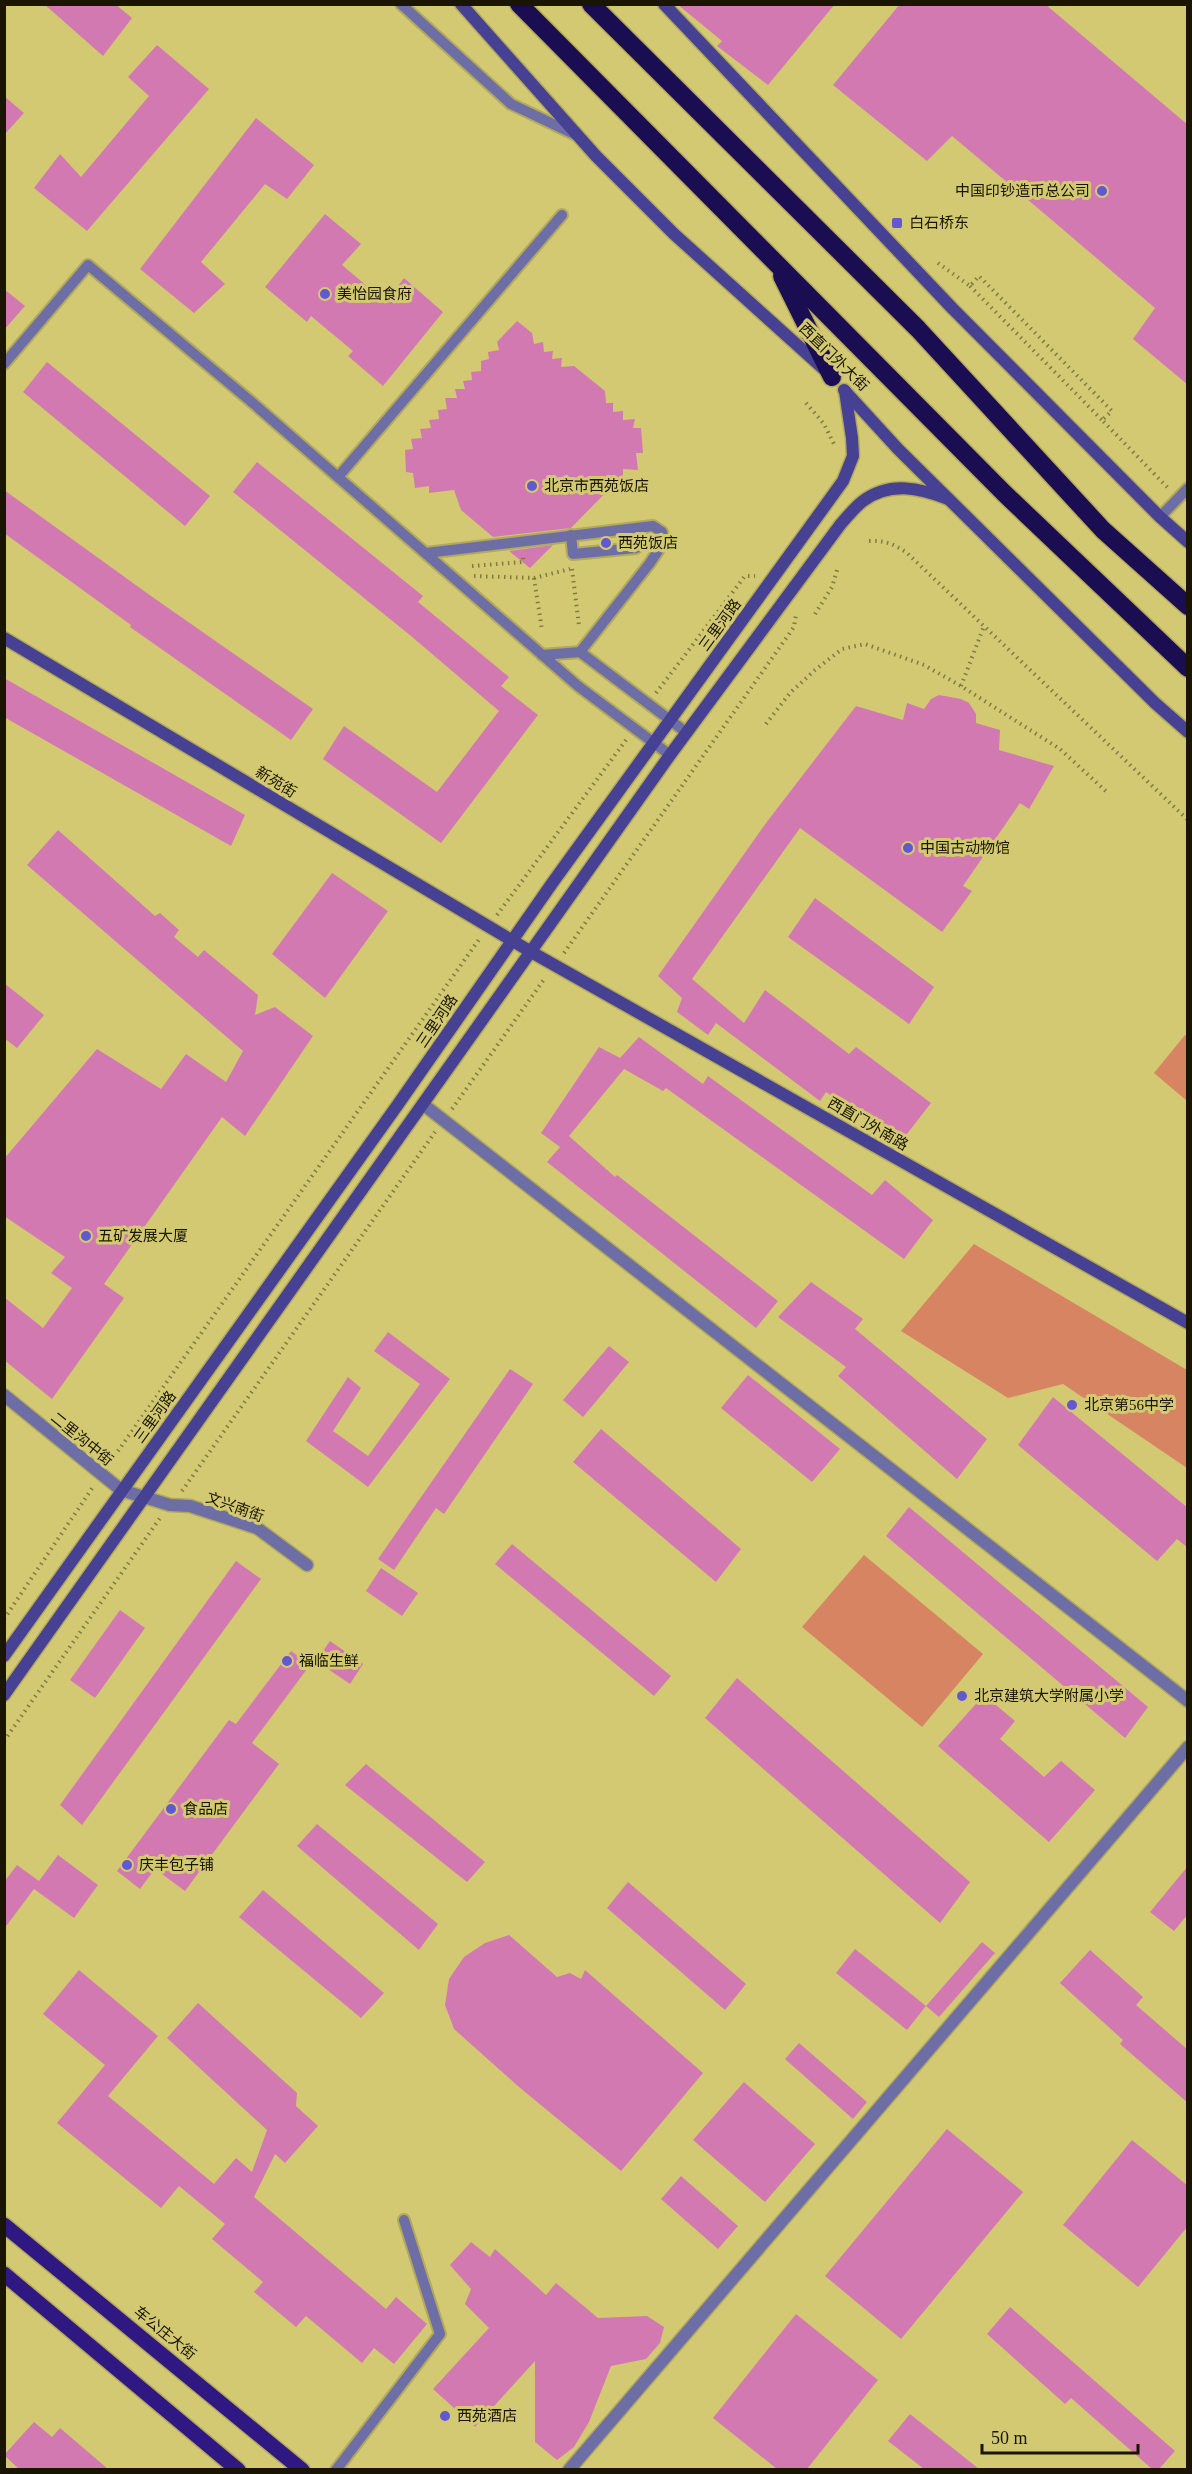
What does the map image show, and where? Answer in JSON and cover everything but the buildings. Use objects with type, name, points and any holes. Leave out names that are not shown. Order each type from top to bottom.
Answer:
[{"type":"highway","name":"西直门外大街","points":[[519,4],[1005,494],[1188,668]]},
{"type":"highway","points":[[591,4],[918,329],[1103,530],[1188,606]]},
{"type":"highway","points":[[775,261],[832,377]]},
{"type":"main road","name":"车公庄大街","points":[[4,2225],[302,2469]]},
{"type":"main road","points":[[4,2274],[238,2469]]},
{"type":"street","name":"西直门外大街","points":[[461,4],[576,135],[674,234],[832,377],[948,499],[1155,703],[1188,732]]},
{"type":"street","points":[[664,4],[952,308],[1160,517],[1188,542]]},
{"type":"street","name":"三里河路","points":[[4,1656],[669,720],[843,481],[853,456],[845,391]]},
{"type":"street","points":[[4,1695],[670,755],[840,525],[863,501],[886,489],[908,487],[948,499]]},
{"type":"street","name":"新苑街","points":[[4,638],[532,952]]},
{"type":"street","name":"西直门外南路","points":[[532,952],[1188,1323]]},
{"type":"street","points":[[424,1105],[1188,1701]]},
{"type":"street","name":"二里沟中街","points":[[4,1395],[121,1490],[144,1498]]},
{"type":"street","name":"文兴南街","points":[[144,1498],[170,1505],[190,1506],[257,1528],[307,1565]]},
{"type":"street","points":[[569,2469],[1188,1747]]},
{"type":"lane","points":[[401,4],[511,104],[576,135]]},
{"type":"lane","points":[[338,477],[562,215]]},
{"type":"lane","points":[[4,364],[87,265],[338,477],[578,686],[670,755]]},
{"type":"lane","points":[[1160,517],[1188,488]]},
{"type":"lane","points":[[426,553],[653,526],[662,532],[665,540],[650,563],[580,652]]},
{"type":"lane","points":[[571,536],[573,555],[636,548]]},
{"type":"lane","points":[[542,655],[580,652],[687,733]]},
{"type":"lane","points":[[336,2469],[440,2334],[404,2220]]},
{"type":"path","points":[[938,263],[970,286],[1177,498]]},
{"type":"path","points":[[970,286],[979,276],[1112,411],[1102,420]]},
{"type":"path","points":[[806,403],[824,424],[834,440],[836,451]]},
{"type":"path","points":[[869,541],[881,540],[906,552],[1188,820]]},
{"type":"path","points":[[648,705],[745,576],[759,576],[785,561]]},
{"type":"path","points":[[815,614],[832,587],[838,567]]},
{"type":"path","points":[[470,576],[534,578],[582,568]]},
{"type":"path","points":[[572,569],[579,627]]},
{"type":"path","points":[[534,578],[542,630]]},
{"type":"path","points":[[4,1741],[149,1531],[170,1505],[794,627],[797,606]]},
{"type":"path","points":[[961,686],[984,626]]},
{"type":"path","points":[[766,724],[790,693],[815,670],[842,649],[864,645],[924,665],[961,686],[1060,749],[1109,794]]},
{"type":"path","points":[[4,1618],[102,1474],[488,927],[635,728]]},
{"type":"shaded area","points":[[1185,1035],[1188,1037],[1187,1101],[1154,1073]]},
{"type":"shaded area","points":[[974,1244],[1187,1370],[1187,1468],[1063,1384],[1008,1398],[901,1331]]},
{"type":"shaded area","points":[[864,1555],[983,1654],[922,1727],[802,1627]]},
{"type":"place","name":"中国印钞造币总公司","points":[[1102,191]]},
{"type":"place","name":"白石桥东","points":[[897,223]]},
{"type":"place","name":"美怡园食府","points":[[325,294]]},
{"type":"place","name":"北京市西苑饭店","points":[[532,486]]},
{"type":"place","name":"西苑饭店","points":[[606,543]]},
{"type":"place","name":"中国古动物馆","points":[[908,848]]},
{"type":"place","name":"五矿发展大厦","points":[[86,1236]]},
{"type":"place","name":"北京第56中学","points":[[1072,1405]]},
{"type":"place","name":"福临生鲜","points":[[287,1661]]},
{"type":"place","name":"北京建筑大学附属小学","points":[[962,1696]]},
{"type":"place","name":"食品店","points":[[171,1809]]},
{"type":"place","name":"庆丰包子铺","points":[[127,1865]]},
{"type":"place","name":"西苑酒店","points":[[445,2416]]}]
